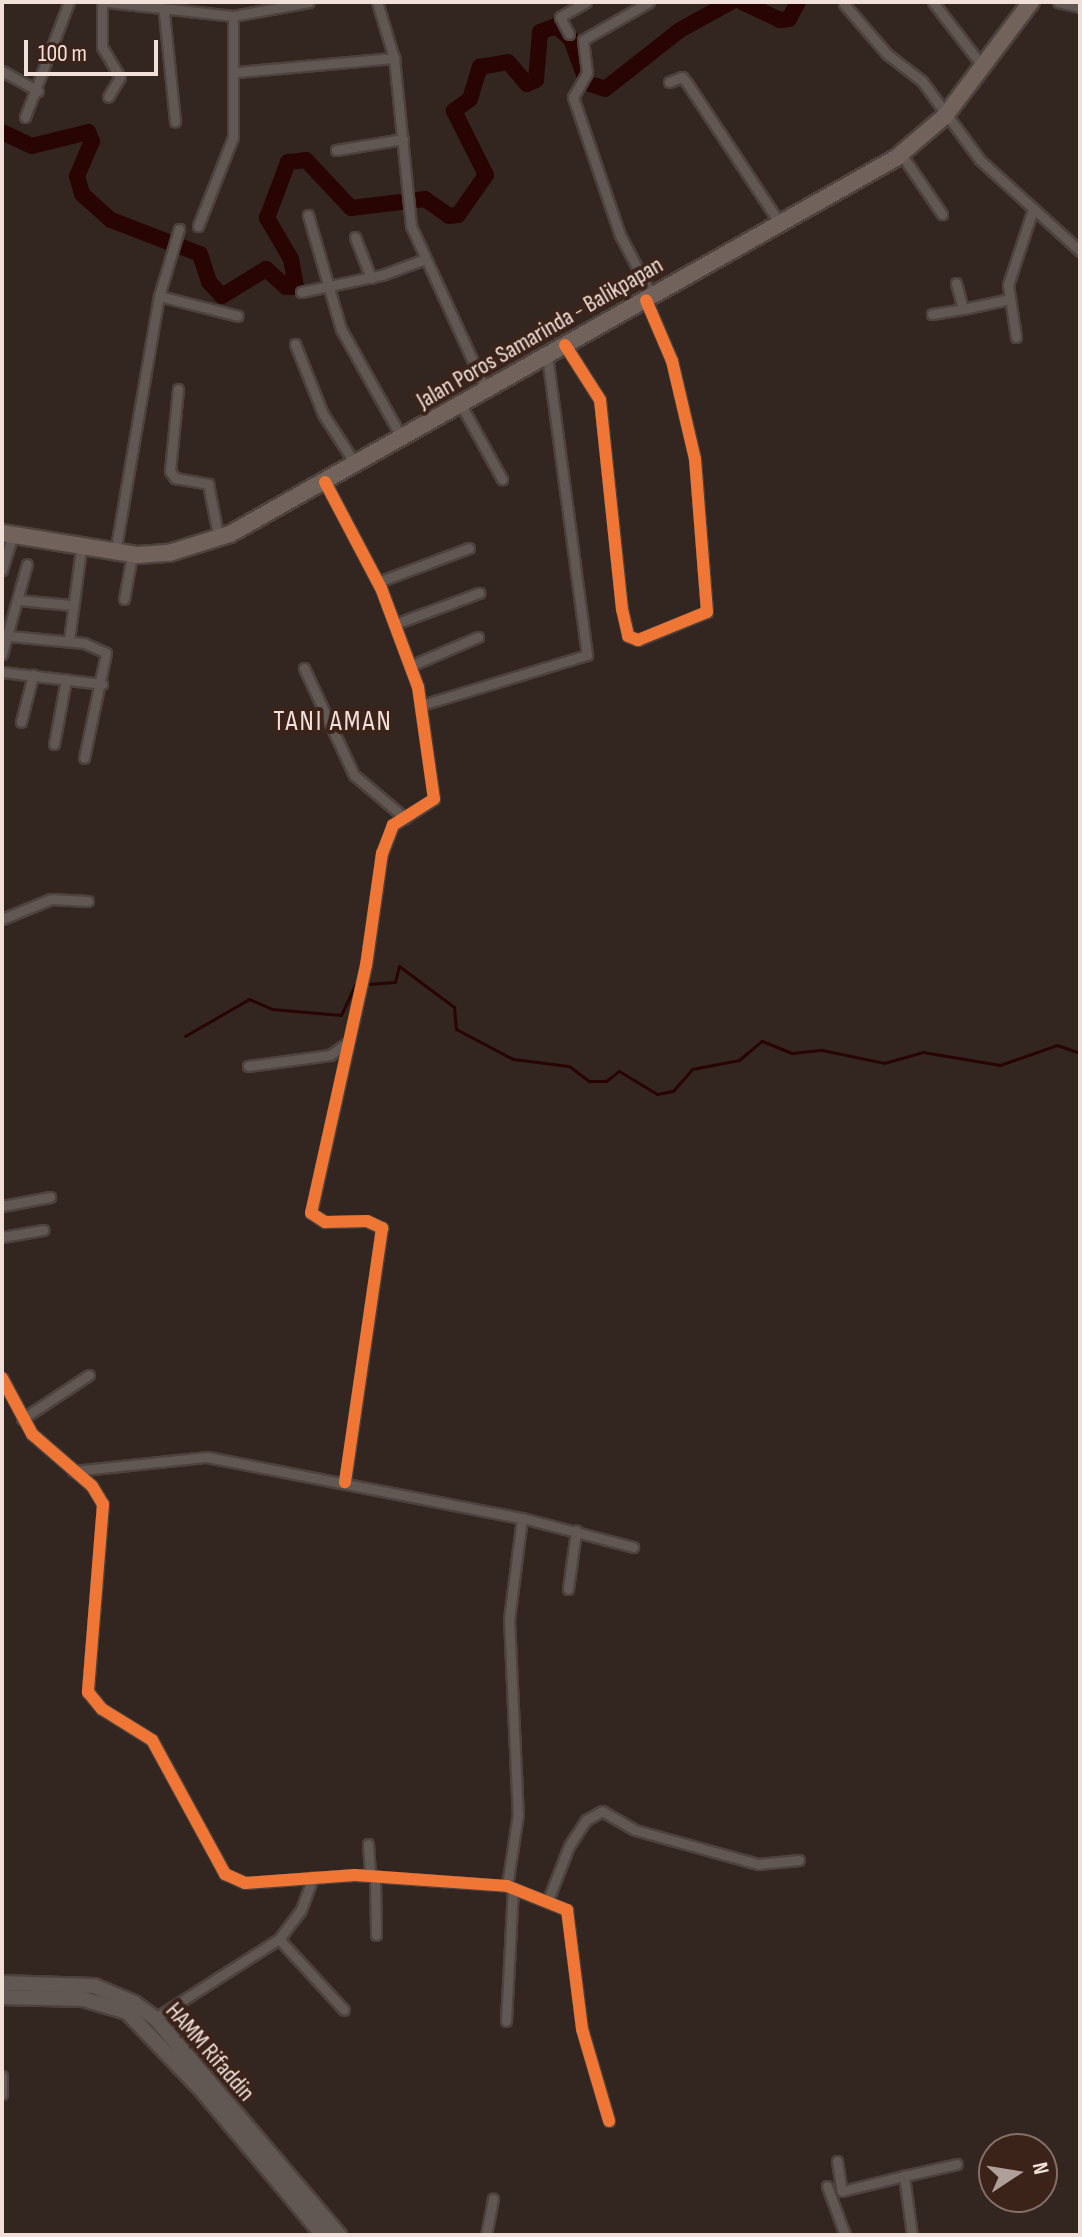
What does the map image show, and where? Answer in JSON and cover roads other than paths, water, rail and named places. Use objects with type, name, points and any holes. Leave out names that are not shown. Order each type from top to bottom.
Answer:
[{"type":"highway","name":"Jalan Poros Samarinda - Balikpapan","points":[[7,534],[123,554],[169,553],[219,539],[356,465],[901,154],[945,116],[1031,2]]},
{"type":"main road","name":"HAMM Rifaddin","points":[[2,1983],[94,1986],[155,2018],[323,2235]]},
{"type":"main road","name":"HAMM Rifaddin","points":[[2,1997],[83,1999],[127,2012],[339,2235]]},
{"type":"street","points":[[25,117],[38,91],[69,2]]},
{"type":"street","points":[[108,97],[120,77],[102,47],[104,2],[140,5],[164,13],[233,16],[309,2]]},
{"type":"street","points":[[377,2],[394,58],[403,139],[405,205],[425,259],[486,390]]},
{"type":"street","points":[[569,34],[561,16],[586,2]]},
{"type":"street","points":[[565,345],[600,400],[622,609],[628,636],[638,640],[707,612],[695,459],[672,361],[649,298],[620,235],[573,97],[582,82],[583,40],[636,6],[649,2]]},
{"type":"street","points":[[933,2],[983,67]]},
{"type":"street","points":[[1058,2],[1080,7]]},
{"type":"street","points":[[844,4],[887,54],[922,81],[945,116],[1032,212],[1080,251]]},
{"type":"street","points":[[164,13],[175,121]]},
{"type":"street","points":[[198,226],[233,137],[236,72],[233,16]]},
{"type":"street","points":[[236,72],[394,58]]},
{"type":"street","points":[[2,71],[38,91]]},
{"type":"street","points":[[669,82],[682,77],[687,83],[779,222]]},
{"type":"street","points":[[336,150],[403,139]]},
{"type":"street","points":[[901,154],[942,214]]},
{"type":"street","points":[[1016,337],[1008,285],[1032,212]]},
{"type":"street","points":[[308,215],[325,288],[369,385],[402,439]]},
{"type":"street","points":[[124,599],[123,554],[159,296],[179,229]]},
{"type":"street","points":[[355,237],[371,278]]},
{"type":"street","points":[[301,292],[371,278],[425,259]]},
{"type":"street","points":[[956,283],[963,309]]},
{"type":"street","points":[[159,296],[238,316]]},
{"type":"street","points":[[932,314],[1010,299]]},
{"type":"street","points":[[295,344],[323,414],[356,465]]},
{"type":"street","points":[[422,705],[587,655],[547,354]]},
{"type":"street","points":[[178,389],[170,471],[175,478],[208,484],[219,539]]},
{"type":"street","points":[[461,405],[502,479]]},
{"type":"street","points":[[325,482],[378,582],[410,666],[422,705],[424,760],[434,799],[391,828],[376,877],[369,952],[312,1215],[325,1222],[376,1222],[382,1228],[345,1482]]},
{"type":"street","points":[[2,570],[7,534]]},
{"type":"street","points":[[378,582],[469,548]]},
{"type":"street","points":[[69,640],[71,605],[81,549]]},
{"type":"street","points":[[2,654],[27,564]]},
{"type":"street","points":[[395,624],[479,593]]},
{"type":"street","points":[[18,600],[71,605]]},
{"type":"street","points":[[9,636],[69,640],[104,650],[102,684],[84,758]]},
{"type":"street","points":[[410,666],[478,637]]},
{"type":"street","points":[[304,668],[354,775],[405,818]]},
{"type":"street","points":[[2,672],[102,684]]},
{"type":"street","points":[[21,722],[33,675]]},
{"type":"street","points":[[54,744],[66,679]]},
{"type":"street","points":[[2,919],[51,899],[88,901]]},
{"type":"street","points":[[248,1066],[332,1055],[347,1043]]},
{"type":"street","points":[[2,1206],[50,1197]]},
{"type":"street","points":[[2,1237],[43,1230]]},
{"type":"street","points":[[22,1419],[89,1375]]},
{"type":"street","points":[[2,1378],[22,1419],[92,1486],[104,1515],[84,1680],[92,1702],[152,1740],[225,1874],[245,1883],[373,1876],[510,1887],[567,1910],[582,2029],[609,2121]]},
{"type":"street","points":[[73,1471],[207,1457],[293,1478],[345,1482],[522,1518],[633,1547]]},
{"type":"street","points":[[506,2021],[510,1887],[518,1814],[509,1619],[522,1518]]},
{"type":"street","points":[[568,1589],[576,1531]]},
{"type":"street","points":[[548,1900],[569,1846],[599,1811],[635,1830],[758,1864],[799,1860]]},
{"type":"street","points":[[368,1844],[376,1935]]},
{"type":"street","points":[[155,2018],[279,1939],[301,1910],[313,1877]]},
{"type":"street","points":[[279,1939],[344,2010]]},
{"type":"street","points":[[2,2076],[2,2094]]},
{"type":"street","points":[[837,2161],[842,2191],[957,2164]]},
{"type":"street","points":[[904,2176],[912,2235]]},
{"type":"street","points":[[827,2186],[845,2235]]},
{"type":"street","points":[[486,2235],[493,2199]]},
{"type":"waterway","points":[[2,132],[32,146],[88,132],[92,141],[77,176],[82,194],[111,220],[200,254],[209,282],[222,296],[266,269],[286,287],[296,287],[291,259],[267,218],[288,162],[306,160],[351,208],[425,199],[449,216],[458,215],[486,175],[454,111],[470,99],[480,67],[508,62],[527,84],[536,80],[540,32],[556,26],[571,39],[587,83],[605,89],[680,30],[731,2]]},
{"type":"waterway","points":[[742,2],[780,20],[789,19],[798,2]]},
{"type":"waterway","points":[[185,1036],[249,999],[272,1009],[341,1015],[355,985],[395,982],[399,966],[454,1007],[456,1029],[513,1059],[569,1066],[589,1081],[606,1081],[619,1071],[657,1094],[673,1091],[692,1069],[739,1060],[762,1041],[792,1053],[822,1050],[884,1063],[923,1052],[1000,1065],[1057,1045],[1080,1053]]},
{"type":"district","name":"TANI AMAN","points":[[333,722]]}]
